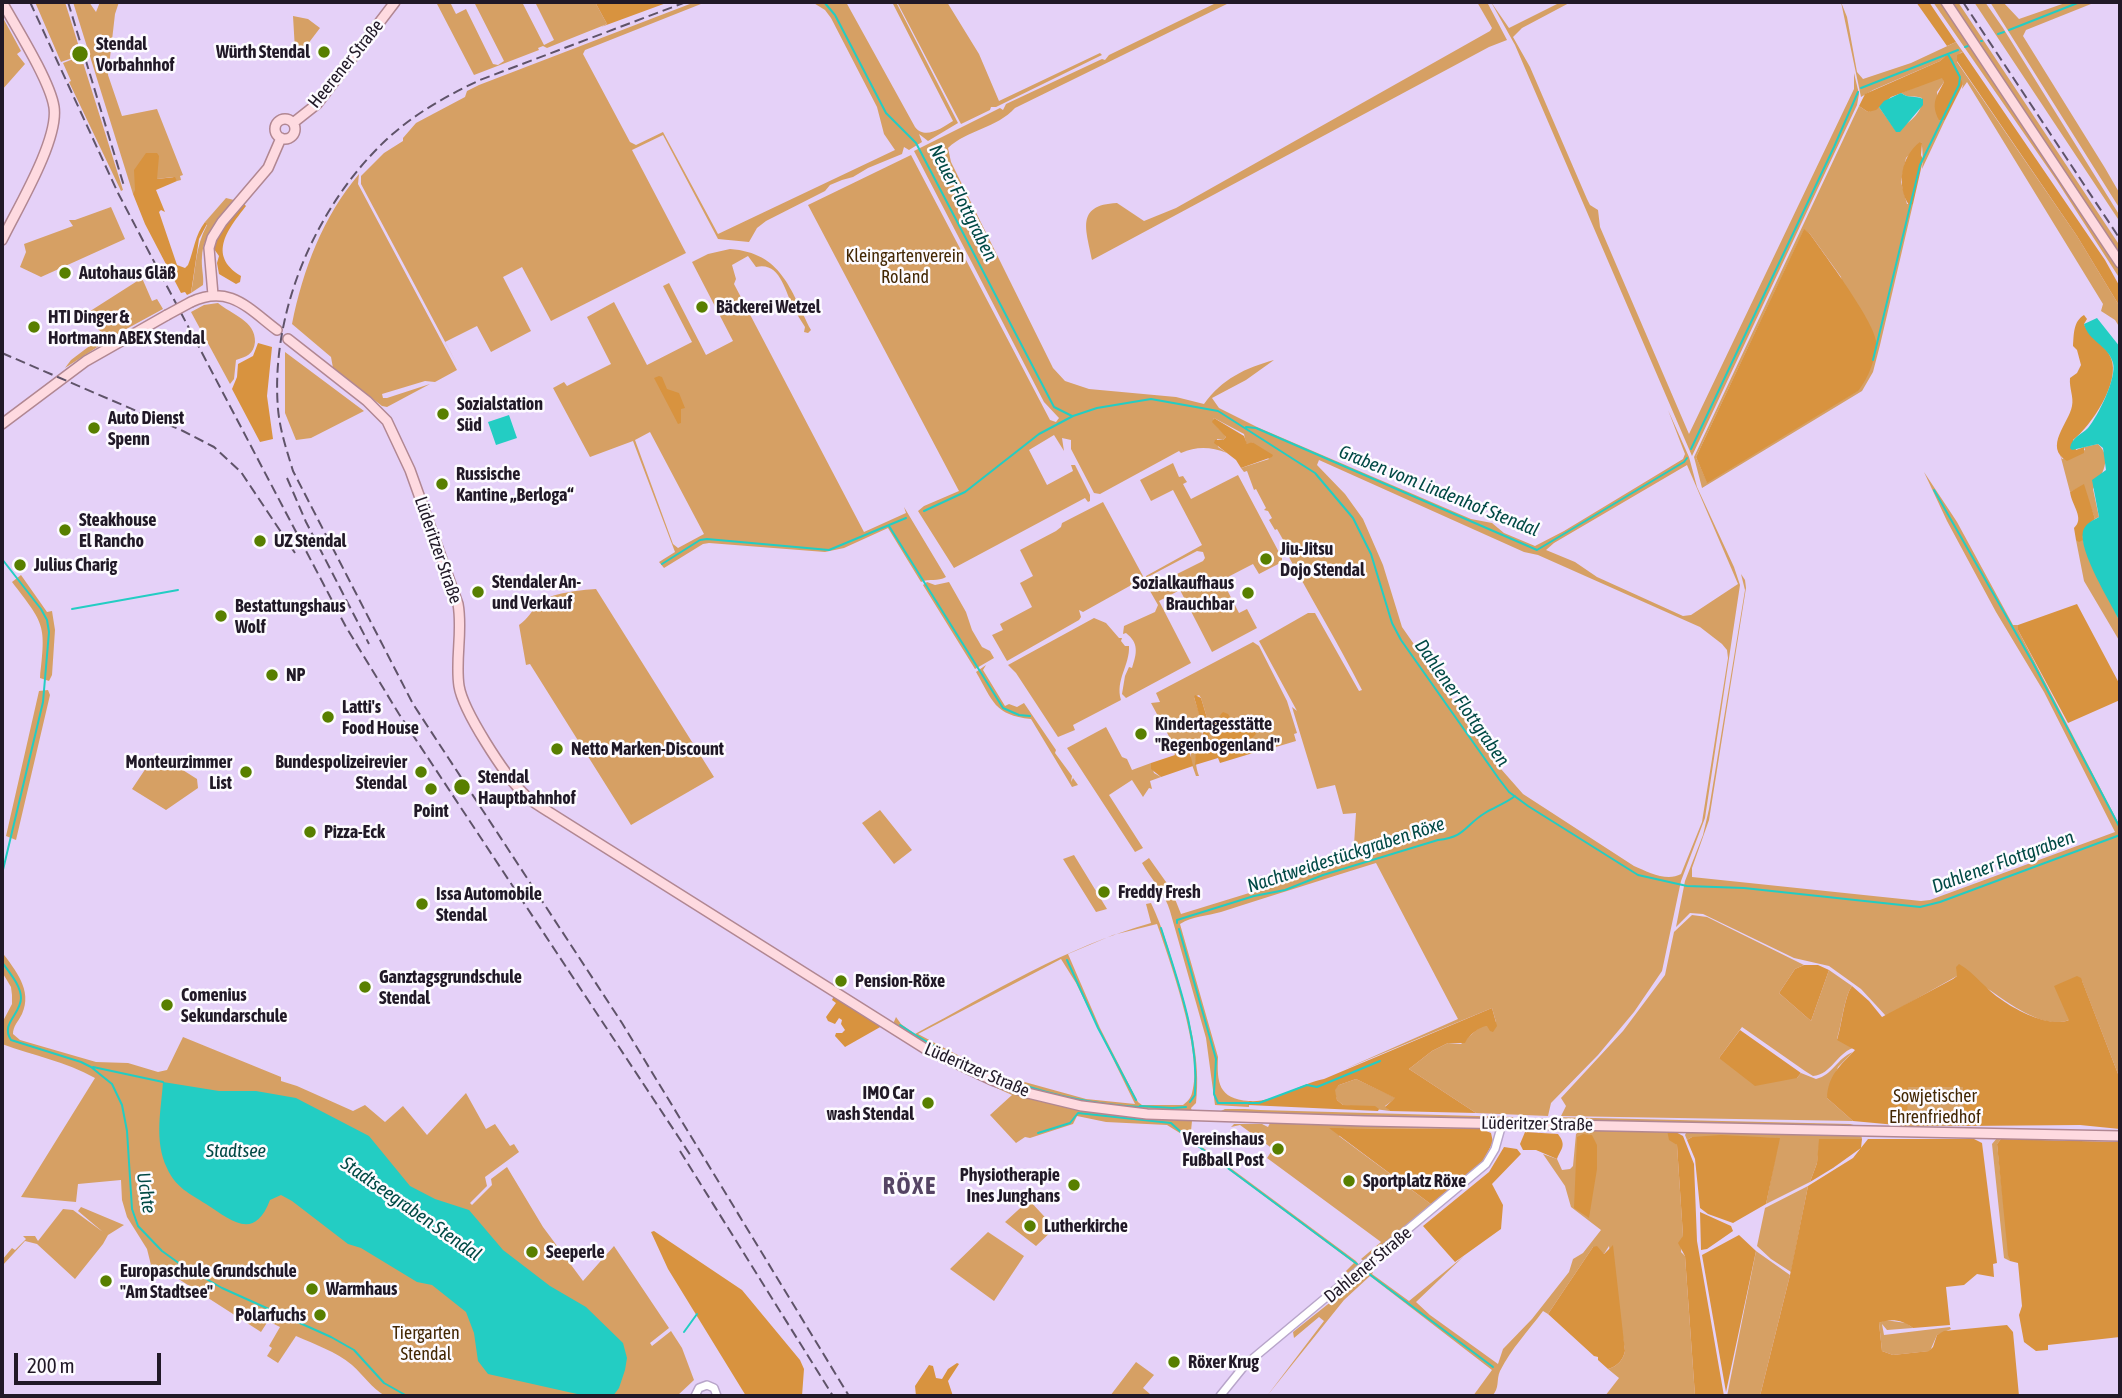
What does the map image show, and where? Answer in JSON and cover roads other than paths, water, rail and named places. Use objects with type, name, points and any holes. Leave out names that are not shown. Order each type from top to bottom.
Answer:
[{"type":"main road","points":[[2,2],[53,100],[55,118],[41,160],[2,240]]},
{"type":"main road","name":"Heerener Straße","points":[[293,123],[317,104],[396,2]]},
{"type":"main road","points":[[1946,2],[2120,263]]},
{"type":"main road","points":[[286,120],[293,123],[291,136],[281,138],[275,130],[278,122],[286,120]]},
{"type":"main road","points":[[212,295],[209,252],[212,238],[268,167],[281,138]]},
{"type":"main road","points":[[2,424],[78,366],[191,302],[212,295],[226,295],[237,300],[276,330]]},
{"type":"main road","name":"Lüderitzer Straße","points":[[288,338],[374,407],[393,430],[458,604],[459,681],[464,702],[517,787],[528,799],[910,1040],[973,1072],[1028,1093],[1082,1106],[1147,1115],[2120,1136]]},
{"type":"street","name":"Dahlener Straße","points":[[1220,1396],[1245,1365],[1470,1180],[1486,1164],[1495,1149],[1502,1124]]},
{"type":"street","points":[[695,1396],[699,1388],[706,1385],[714,1388],[717,1396]]},
{"type":"water","points":[[1901,93],[1923,99],[1923,105],[1900,132],[1896,132],[1879,107],[1884,101]]},
{"type":"water","points":[[2097,318],[2120,347],[2120,622],[2090,564],[2083,540],[2086,526],[2099,517],[2092,480],[2106,470],[2103,448],[2098,444],[2072,450],[2070,448],[2077,436],[2088,428],[2097,415],[2112,378],[2111,357],[2090,335],[2084,324]]},
{"type":"water","points":[[509,415],[517,438],[496,445],[488,422]]},
{"type":"water","name":"Stadtsee","points":[[163,1082],[219,1091],[256,1091],[296,1098],[369,1136],[410,1186],[435,1199],[469,1210],[503,1250],[550,1286],[586,1307],[623,1343],[627,1358],[619,1388],[613,1396],[586,1396],[488,1374],[478,1361],[474,1333],[466,1312],[432,1285],[417,1282],[361,1248],[348,1244],[281,1195],[270,1200],[257,1221],[241,1224],[189,1193],[174,1180],[163,1158],[159,1126]]},
{"type":"waterway","name":"Neuer Flottgraben","points":[[824,2],[835,15],[886,113],[916,143],[1054,407],[1072,416]]},
{"type":"waterway","name":"Graben vom Lindenhof Stendal","points":[[2009,30],[2080,2]]},
{"type":"waterway","name":"Graben vom Lindenhof Stendal","points":[[1998,34],[2004,32]]},
{"type":"waterway","name":"Graben vom Lindenhof Stendal","points":[[1861,88],[1958,50]]},
{"type":"waterway","points":[[1873,360],[1920,165],[1959,85],[1960,77],[1948,54]]},
{"type":"waterway","name":"Graben vom Lindenhof Stendal","points":[[1691,449],[1858,92]]},
{"type":"waterway","name":"Dahlener Flottgraben","points":[[924,511],[965,492],[1039,434],[1073,416],[1097,408],[1151,399],[1218,411],[1315,473],[1353,518],[1371,554],[1392,623],[1401,640],[1509,792],[1638,875],[1687,886],[1744,888],[1920,907],[2120,835]]},
{"type":"waterway","name":"Graben vom Lindenhof Stendal","points":[[1246,427],[1256,428],[1537,550],[1687,458]]},
{"type":"waterway","points":[[1934,490],[2033,663],[2120,828]]},
{"type":"waterway","points":[[662,564],[700,540],[707,539],[829,550],[906,518]]},
{"type":"waterway","points":[[889,526],[1003,708],[1019,715],[1030,716]]},
{"type":"waterway","name":"Uchte","points":[[2,559],[41,609],[49,632],[43,702],[2,874]]},
{"type":"waterway","points":[[72,609],[178,590]]},
{"type":"waterway","name":"Nachtweidestückgraben Röxe","points":[[1177,923],[1177,920],[1254,896],[1285,890],[1323,875],[1454,836],[1478,817],[1515,796]]},
{"type":"waterway","points":[[1161,928],[1190,1031],[1194,1052],[1195,1094]]},
{"type":"waterway","name":"Nachtweidestückgraben Röxe","points":[[1179,929],[1216,1059],[1214,1093]]},
{"type":"waterway","points":[[1067,960],[1098,1028],[1136,1100]]},
{"type":"waterway","name":"Uchte","points":[[2,962],[17,983],[21,998],[9,1024],[8,1034],[11,1040],[81,1062],[112,1084],[122,1105],[127,1131],[132,1209],[138,1226],[162,1251],[180,1264],[222,1288],[354,1350],[384,1383],[407,1396]]},
{"type":"waterway","points":[[900,1025],[955,1057],[1015,1082],[1077,1099],[1141,1107]]},
{"type":"waterway","points":[[1214,1094],[1218,1103],[1259,1103],[1307,1085],[1317,1087],[1380,1061]]},
{"type":"waterway","name":"Stadtseegraben Stendal","points":[[93,1067],[163,1082]]},
{"type":"waterway","name":"Nachtweidestückgraben Röxe","points":[[1190,1102],[1195,1095]]},
{"type":"waterway","points":[[1140,1106],[1172,1108]]},
{"type":"waterway","name":"Nachtweidestückgraben Röxe","points":[[1173,1108],[1186,1107]]},
{"type":"waterway","points":[[1038,1133],[1070,1123],[1078,1113],[1171,1123]]},
{"type":"waterway","name":"Nachtweidestückgraben Röxe","points":[[1171,1123],[1183,1134]]},
{"type":"waterway","name":"Nachtweidestückgraben Röxe","points":[[1190,1140],[1357,1264]]},
{"type":"waterway","name":"Nachtweidestückgraben Röxe","points":[[1369,1274],[1493,1367]]},
{"type":"waterway","points":[[684,1332],[697,1314]]},
{"type":"railway","points":[[30,2],[118,193],[346,627],[399,714],[691,1156]]},
{"type":"railway","points":[[68,2],[124,186]]},
{"type":"railway","points":[[686,2],[480,80],[431,106],[386,140],[338,196],[303,263],[290,299],[282,335],[277,372],[278,409],[293,471],[413,704],[622,1023],[849,1396]]},
{"type":"railway","points":[[1963,2],[2120,239]]},
{"type":"railway","points":[[2,353],[214,447],[241,472],[295,553]]},
{"type":"railway","points":[[287,478],[306,522],[369,644]]},
{"type":"railway","points":[[680,1151],[833,1396]]},
{"type":"place","name":"Würth Stendal","points":[[324,52]]},
{"type":"place","name":"Stendal Vorbahnhof","points":[[80,54]]},
{"type":"place","name":"Autohaus Gläß","points":[[65,273]]},
{"type":"place","name":"Bäckerei Wetzel","points":[[702,307]]},
{"type":"place","name":"HTI Dinger & Hortmann ABEX Stendal","points":[[34,327]]},
{"type":"place","name":"Sozialstation Süd","points":[[443,414]]},
{"type":"place","name":"Auto Dienst Spenn","points":[[94,428]]},
{"type":"place","name":"Russische Kantine „Berloga“","points":[[442,484]]},
{"type":"place","name":"Steakhouse El Rancho","points":[[65,530]]},
{"type":"place","name":"UZ Stendal","points":[[260,541]]},
{"type":"place","name":"Jiu-Jitsu Dojo Stendal","points":[[1266,559]]},
{"type":"place","name":"Julius Charig","points":[[20,565]]},
{"type":"place","name":"Stendaler An- und Verkauf","points":[[478,592]]},
{"type":"place","name":"Sozialkaufhaus Brauchbar","points":[[1248,593]]},
{"type":"place","name":"Bestattungshaus Wolf","points":[[221,616]]},
{"type":"place","name":"NP","points":[[272,675]]},
{"type":"place","name":"Latti's Food House","points":[[328,717]]},
{"type":"place","name":"Kindertagesstätte \"Regenbogenland\"","points":[[1141,734]]},
{"type":"place","name":"Netto Marken-Discount","points":[[557,749]]},
{"type":"place","name":"Monteurzimmer List","points":[[246,772]]},
{"type":"place","name":"Bundespolizeirevier Stendal","points":[[421,772]]},
{"type":"place","name":"Stendal Hauptbahnhof","points":[[462,787]]},
{"type":"place","name":"Point","points":[[431,789]]},
{"type":"place","name":"Pizza-Eck","points":[[310,832]]},
{"type":"place","name":"Freddy Fresh","points":[[1104,892]]},
{"type":"place","name":"Issa Automobile Stendal","points":[[422,904]]},
{"type":"place","name":"Pension-Röxe","points":[[841,981]]},
{"type":"place","name":"Ganztagsgrundschule Stendal","points":[[365,987]]},
{"type":"place","name":"Comenius Sekundarschule","points":[[167,1005]]},
{"type":"place","name":"IMO Car wash Stendal","points":[[928,1103]]},
{"type":"place","name":"Vereinshaus Fußball Post","points":[[1278,1149]]},
{"type":"place","name":"Sportplatz Röxe","points":[[1349,1181]]},
{"type":"place","name":"Physiotherapie Ines Junghans","points":[[1074,1185]]},
{"type":"place","name":"Lutherkirche","points":[[1030,1226]]},
{"type":"place","name":"Seeperle","points":[[532,1252]]},
{"type":"place","name":"Europaschule Grundschule \"Am Stadtsee\"","points":[[106,1281]]},
{"type":"place","name":"Warmhaus","points":[[312,1289]]},
{"type":"place","name":"Polarfuchs","points":[[320,1315]]},
{"type":"place","name":"Röxer Krug","points":[[1174,1362]]},
{"type":"district","name":"RÖXE","points":[[910,1186]]},
{"type":"park label","name":"Kleingartenverein Roland","points":[[905,266]]},
{"type":"park label","name":"Sowjetischer Ehrenfriedhof","points":[[1935,1106]]},
{"type":"park label","name":"Tiergarten Stendal","points":[[426,1343]]}]
